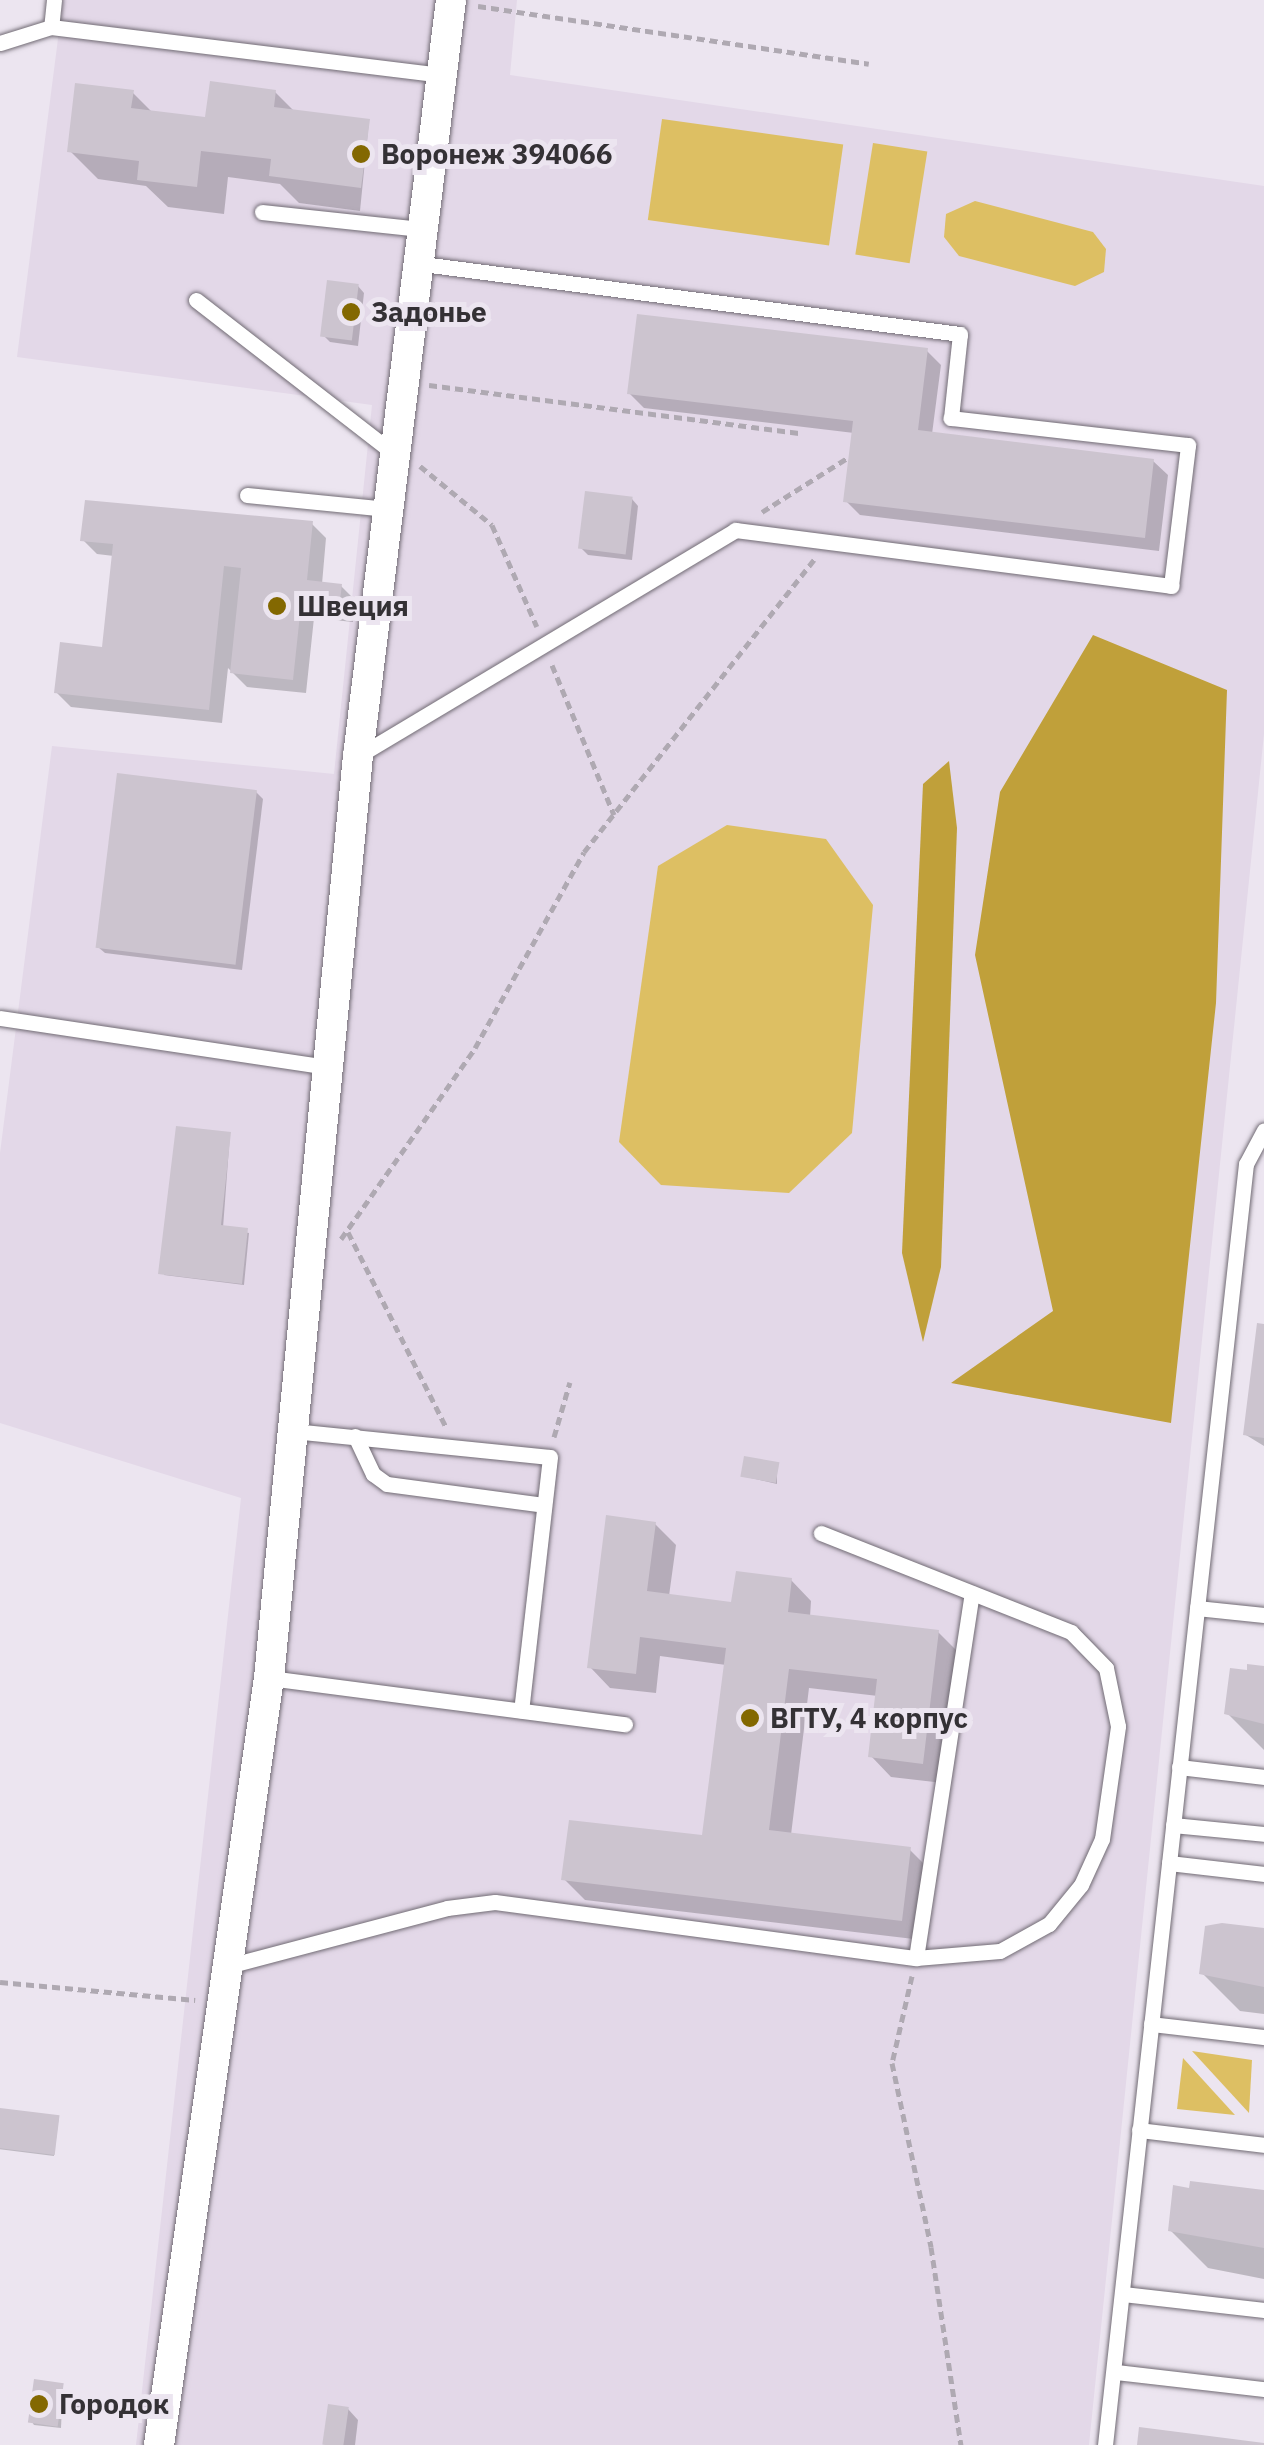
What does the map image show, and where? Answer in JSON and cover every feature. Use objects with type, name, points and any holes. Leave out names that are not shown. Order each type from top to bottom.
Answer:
[{"type":"street","points":[[159,2445],[270,1678],[358,756],[415,263],[451,1]]},
{"type":"lane","points":[[51,28],[54,0]]},
{"type":"lane","points":[[0,43],[51,28],[440,75]]},
{"type":"lane","points":[[262,212],[420,229]]},
{"type":"lane","points":[[358,756],[735,530],[1172,586],[1188,446],[951,418],[960,334],[415,263]]},
{"type":"lane","points":[[196,300],[393,453]]},
{"type":"lane","points":[[247,495],[387,508]]},
{"type":"lane","points":[[0,1018],[329,1067]]},
{"type":"lane","points":[[1105,2445],[1246,1164],[1264,1130]]},
{"type":"lane","points":[[293,1430],[550,1458],[521,1710]]},
{"type":"lane","points":[[355,1436],[373,1474],[387,1484],[544,1505]]},
{"type":"lane","points":[[228,1966],[447,1908],[495,1902],[916,1958],[1000,1951],[1048,1924],[1082,1884],[1102,1840],[1118,1726],[1106,1668],[1071,1632],[822,1532]]},
{"type":"lane","points":[[916,1958],[972,1592]]},
{"type":"lane","points":[[1197,1608],[1264,1616]]},
{"type":"lane","points":[[270,1678],[625,1724]]},
{"type":"lane","points":[[1180,1767],[1264,1777]]},
{"type":"lane","points":[[1173,1824],[1264,1834]]},
{"type":"lane","points":[[1168,1863],[1264,1874]]},
{"type":"lane","points":[[1151,2024],[1264,2037]]},
{"type":"lane","points":[[1139,2130],[1264,2144]]},
{"type":"lane","points":[[1124,2294],[1264,2310]]},
{"type":"lane","points":[[1116,2372],[1264,2389]]},
{"type":"path","points":[[451,1],[869,64]]},
{"type":"path","points":[[401,382],[799,433]]},
{"type":"path","points":[[393,453],[422,468],[492,525],[614,814]]},
{"type":"path","points":[[735,530],[848,457]]},
{"type":"path","points":[[340,1241],[475,1048],[584,852],[829,542]]},
{"type":"path","points":[[348,1230],[457,1448]]},
{"type":"path","points":[[550,1458],[570,1382]]},
{"type":"path","points":[[916,1958],[892,2063],[930,2248],[961,2445]]},
{"type":"path","points":[[0,1982],[222,2003]]},
{"type":"shaded area","points":[[63,0],[517,0],[510,75],[1264,186],[1264,734],[1089,2445],[136,2445],[241,1498],[0,1423],[0,1153],[52,746],[334,774],[372,405],[17,357]]},
{"type":"shaded area","points":[[662,119],[843,144],[829,245],[648,220]]},
{"type":"shaded area","points":[[873,143],[927,152],[910,263],[855,255]]},
{"type":"shaded area","points":[[975,201],[1093,232],[1106,249],[1104,272],[1075,286],[959,256],[944,237],[946,214]]},
{"type":"shaded area","points":[[1093,635],[1227,690],[1216,1003],[1171,1423],[951,1383],[1053,1311],[975,955],[1000,792]]},
{"type":"shaded area","points":[[949,761],[957,828],[941,1267],[923,1342],[902,1253],[923,784]]},
{"type":"shaded area","points":[[727,825],[826,839],[873,905],[852,1133],[789,1193],[661,1185],[619,1142],[658,866]]},
{"type":"shaded area","points":[[1192,2051],[1252,2060],[1249,2113]]},
{"type":"shaded area","points":[[1183,2058],[1235,2115],[1177,2109]]},
{"type":"building","points":[[210,81],[276,90],[274,107],[370,119],[361,188],[269,176],[271,159],[201,151],[197,187],[137,180],[139,161],[67,152],[75,83],[134,90],[131,108],[205,117]]},
{"type":"building","points":[[327,280],[359,284],[352,340],[320,337]]},
{"type":"building","points":[[637,314],[928,348],[918,430],[1154,459],[1145,538],[843,502],[853,421],[627,394]]},
{"type":"building","points":[[585,491],[633,497],[626,554],[578,549]]},
{"type":"building","points":[[85,500],[313,521],[307,580],[342,584],[339,609],[301,605],[293,680],[230,673],[241,568],[224,566],[209,710],[54,693],[60,642],[102,647],[113,544],[80,541]]},
{"type":"building","points":[[117,773],[257,790],[236,965],[96,948]]},
{"type":"building","points":[[176,1126],[231,1132],[221,1225],[248,1228],[242,1284],[158,1274]]},
{"type":"building","points":[[1257,1323],[1264,1324],[1264,1438],[1243,1435]]},
{"type":"building","points":[[744,1456],[779,1462],[776,1483],[740,1477]]},
{"type":"building","name":"ВГТУ, 4 корпус","points":[[606,1515],[656,1522],[647,1591],[731,1602],[736,1571],[792,1578],[788,1612],[939,1630],[923,1764],[868,1757],[877,1679],[789,1669],[769,1830],[911,1847],[902,1921],[561,1880],[569,1820],[702,1835],[726,1648],[640,1637],[636,1674],[587,1668]]},
{"type":"building","points":[[1247,1664],[1264,1666],[1264,1724],[1224,1714],[1230,1668],[1247,1670]]},
{"type":"building","points":[[1222,1923],[1264,1928],[1264,1987],[1199,1974],[1205,1926]]},
{"type":"building","points":[[0,2108],[60,2115],[55,2155],[0,2148]]},
{"type":"building","points":[[1190,2181],[1264,2190],[1264,2248],[1168,2231],[1173,2185],[1189,2188]]},
{"type":"building","points":[[34,2379],[64,2383],[58,2427],[28,2423]]},
{"type":"building","points":[[328,2404],[349,2407],[343,2445],[322,2445]]},
{"type":"building","points":[[1139,2427],[1264,2443],[1264,2445],[1137,2445]]},
{"type":"place","name":"Воронеж 394066","points":[[361,154]]},
{"type":"place","name":"Задонье","points":[[351,312]]},
{"type":"place","name":"Швеция","points":[[277,606]]},
{"type":"place","name":"ВГТУ, 4 корпус","points":[[750,1718]]},
{"type":"place","name":"Городок","points":[[39,2404]]}]
